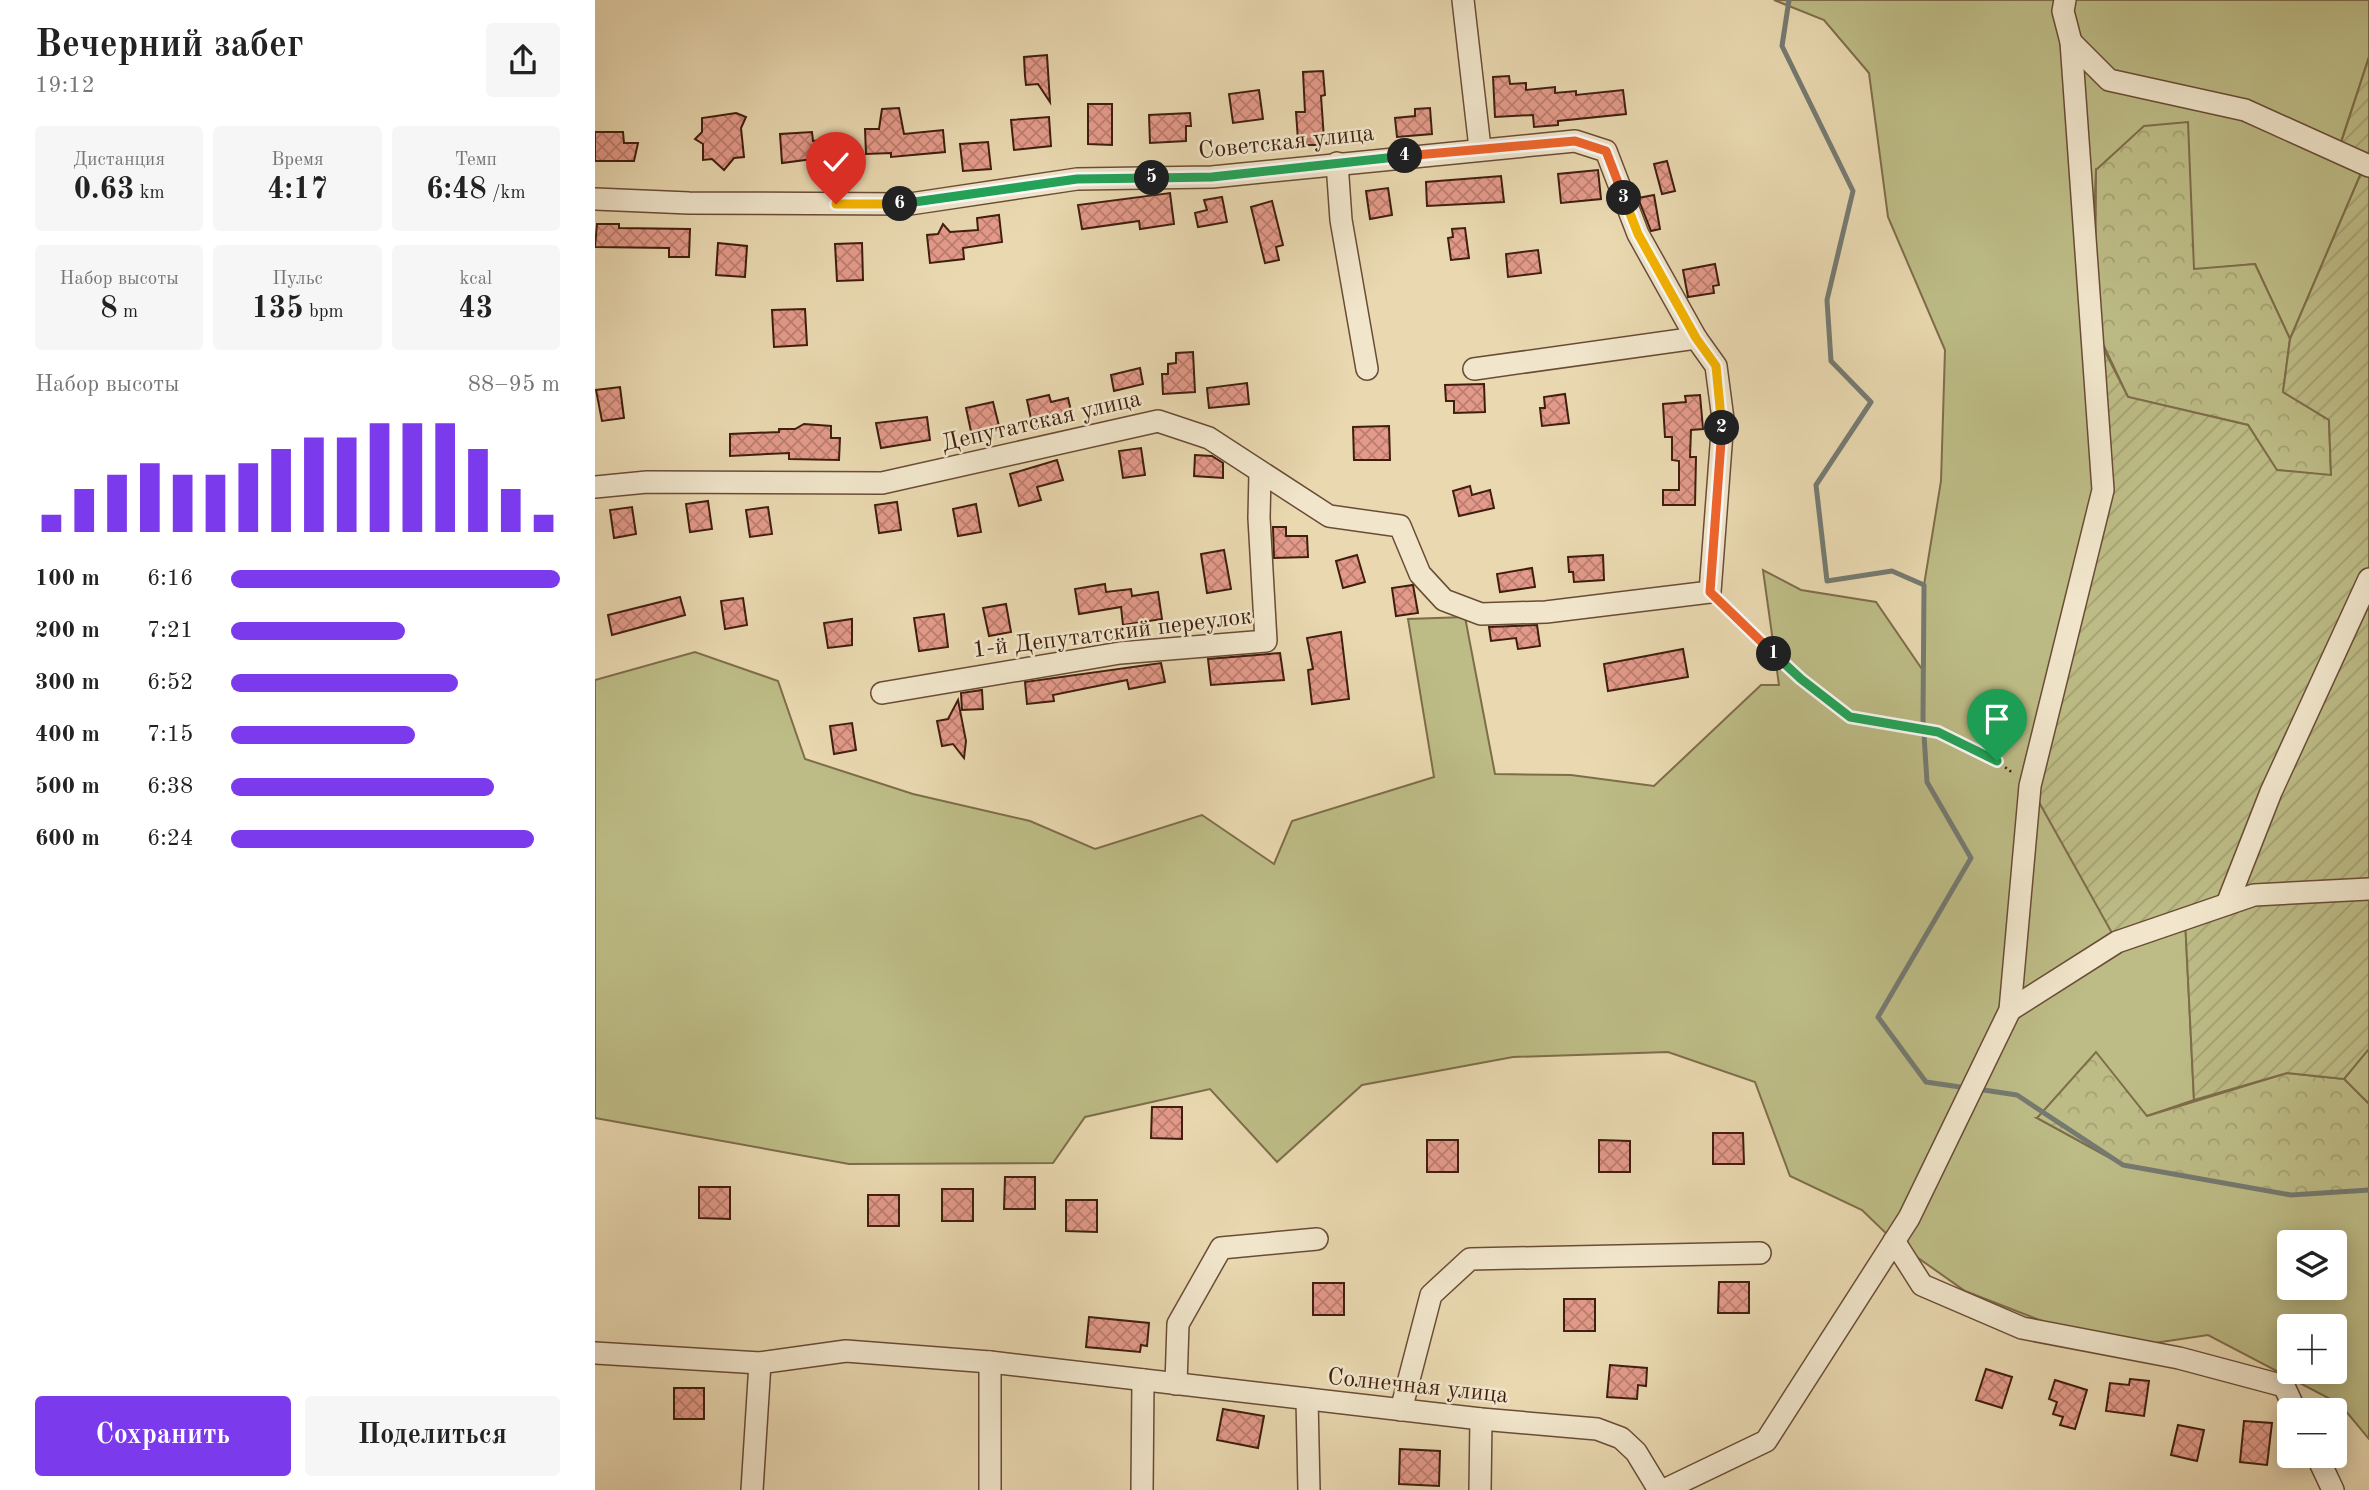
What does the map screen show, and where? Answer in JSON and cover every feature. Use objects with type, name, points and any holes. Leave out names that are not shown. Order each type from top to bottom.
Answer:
[{"type":"street","points":[[1463,0],[1480,148]]},
{"type":"street","points":[[1664,1490],[1766,1441],[1909,1218],[2010,1010],[2030,786],[2103,490],[2071,42],[2063,11],[2065,0]]},
{"type":"street","points":[[2071,42],[2109,80],[2245,110],[2369,166]]},
{"type":"street","name":"Советская улица","points":[[595,199],[689,203],[910,204],[1077,179],[1212,177],[1480,148],[1575,141],[1606,151],[1638,234],[1696,338]]},
{"type":"street","points":[[1337,163],[1341,220],[1367,369]]},
{"type":"street","points":[[1474,369],[1696,338],[1716,366],[1723,419],[1710,592]]},
{"type":"street","name":"Депутатская улица","points":[[595,486],[647,482],[882,483],[1158,421],[1209,438],[1329,516],[1400,526],[1420,574],[1444,600],[1481,614],[1546,612],[1710,592]]},
{"type":"street","name":"1-й Депутатский переулок","points":[[882,693],[1120,653],[1266,641],[1258,518],[1260,471]]},
{"type":"street","points":[[2227,904],[2271,792],[2369,579]]},
{"type":"street","points":[[2010,1010],[2116,942],[2227,904],[2254,895],[2369,889]]},
{"type":"street","points":[[1176,1384],[1178,1324],[1221,1248],[1317,1239]]},
{"type":"street","points":[[1894,1241],[1922,1285],[2009,1323],[2022,1328],[2179,1359],[2284,1386],[2290,1398]]},
{"type":"street","points":[[1401,1410],[1431,1296],[1470,1259],[1761,1253]]},
{"type":"street","points":[[595,1353],[760,1363],[846,1350],[990,1362],[990,1490]]},
{"type":"street","name":"Солнечная улица","points":[[990,1362],[1481,1419],[1597,1429],[1621,1438],[1636,1452],[1658,1490]]},
{"type":"street","points":[[752,1490],[760,1363]]},
{"type":"street","points":[[1142,1490],[1143,1380]]},
{"type":"street","points":[[1307,1399],[1309,1490]]},
{"type":"street","points":[[1481,1419],[1481,1490]]},
{"type":"street","points":[[2323,1468],[2333,1490]]},
{"type":"path","points":[[1710,592],[1801,679],[1850,717],[1935,732],[1997,761],[2030,786]]},
{"type":"green space","points":[[1774,0],[2369,0],[2369,57],[2338,151],[2365,164],[2290,339],[2255,264],[2194,270],[2096,170],[2090,322],[2185,918],[2194,1100],[2147,1116],[2037,1118],[2123,1165],[2291,1195],[2369,1190],[2369,1439],[2347,1412],[2347,1398],[2329,1398],[2302,1384],[2347,1384],[2347,1314],[2277,1314],[2277,1371],[2208,1335],[2121,1348],[2065,1330],[1965,1291],[1894,1241],[1862,1210],[1790,1176],[1755,1082],[1668,1052],[1513,1057],[1362,1085],[1277,1162],[1210,1089],[1085,1117],[1053,1163],[849,1164],[595,1118],[595,680],[695,652],[778,681],[805,759],[913,794],[1030,821],[1095,849],[1202,815],[1274,864],[1292,821],[1434,777],[1408,619],[1465,617],[1495,774],[1571,775],[1654,786],[1761,685],[1779,685],[1763,570],[1801,590],[1876,602],[1924,672],[1924,585],[1941,481],[1945,350],[1888,217],[1869,73],[1824,20]]},
{"type":"green space","points":[[2369,57],[2369,1049],[2344,1079],[2287,1073],[2194,1100],[2185,919],[2117,942],[2030,786],[2103,490],[2090,322],[2128,397],[2248,425],[2277,470],[2331,475],[2329,420],[2283,392],[2290,339],[2365,164],[2338,152]]},
{"type":"green space","points":[[2188,122],[2194,269],[2255,264],[2290,339],[2283,392],[2329,420],[2331,476],[2276,470],[2248,425],[2128,397],[2095,327],[2096,170],[2144,126]]},
{"type":"green space","points":[[2369,1047],[2369,1104],[2344,1079]]},
{"type":"green space","points":[[2096,1052],[2147,1116],[2287,1073],[2344,1079],[2369,1104],[2369,1190],[2291,1195],[2123,1165],[2037,1118]]},
{"type":"building","points":[[1047,55],[1050,102],[1038,84],[1026,85],[1025,76],[1024,57]]},
{"type":"building","points":[[1323,71],[1325,95],[1321,96],[1324,139],[1321,145],[1306,145],[1305,140],[1298,140],[1296,112],[1305,112],[1303,72]]},
{"type":"building","points":[[1509,76],[1510,84],[1526,83],[1526,90],[1555,87],[1555,93],[1576,91],[1576,95],[1623,90],[1626,114],[1558,121],[1558,125],[1534,127],[1533,115],[1495,117],[1493,77]]},
{"type":"building","points":[[1259,90],[1263,119],[1233,123],[1229,94]]},
{"type":"building","points":[[1088,104],[1112,104],[1112,145],[1088,144]]},
{"type":"building","points":[[899,108],[904,134],[943,130],[945,152],[891,157],[891,153],[866,154],[865,129],[879,129],[882,109]]},
{"type":"building","points":[[1430,108],[1432,134],[1397,137],[1395,118],[1415,116],[1415,109]]},
{"type":"building","points":[[736,113],[746,117],[741,128],[744,157],[734,158],[724,170],[712,159],[703,160],[703,144],[695,139],[702,132],[702,118]]},
{"type":"building","points":[[1190,113],[1191,126],[1186,126],[1186,141],[1150,143],[1149,115]]},
{"type":"building","points":[[1049,117],[1051,146],[1014,150],[1011,120]]},
{"type":"building","points":[[595,132],[623,132],[624,143],[638,143],[634,161],[595,161]]},
{"type":"building","points":[[812,132],[813,141],[835,139],[836,156],[782,163],[780,134]]},
{"type":"building","points":[[988,142],[991,169],[963,171],[960,144]]},
{"type":"building","points":[[1667,161],[1675,191],[1662,194],[1654,164]]},
{"type":"building","points":[[1598,170],[1601,199],[1561,203],[1558,174]]},
{"type":"building","points":[[1501,176],[1504,202],[1427,206],[1426,182]]},
{"type":"building","points":[[1388,188],[1392,215],[1370,219],[1366,191]]},
{"type":"building","points":[[1170,193],[1174,224],[1140,229],[1139,221],[1082,229],[1078,205]]},
{"type":"building","points":[[1654,195],[1660,229],[1651,231],[1638,198]]},
{"type":"building","points":[[1222,197],[1227,222],[1198,227],[1195,213],[1207,210],[1204,200]]},
{"type":"building","points":[[1272,201],[1283,245],[1276,247],[1279,260],[1265,263],[1251,207]]},
{"type":"building","points":[[999,215],[1002,242],[963,248],[964,259],[930,263],[927,235],[938,234],[943,224],[950,232],[978,230],[977,218]]},
{"type":"building","points":[[597,224],[619,224],[619,228],[690,229],[689,257],[669,257],[669,248],[595,247]]},
{"type":"building","points":[[1465,228],[1469,258],[1451,260],[1448,238],[1453,237],[1452,229]]},
{"type":"building","points":[[718,243],[747,246],[745,277],[716,275]]},
{"type":"building","points":[[862,243],[863,280],[837,281],[835,244]]},
{"type":"building","points":[[1538,250],[1541,273],[1508,277],[1506,254]]},
{"type":"building","points":[[1715,264],[1719,285],[1713,286],[1714,293],[1688,297],[1683,270]]},
{"type":"building","points":[[805,309],[807,345],[774,347],[772,310]]},
{"type":"building","points":[[1193,352],[1195,392],[1163,394],[1162,374],[1168,374],[1168,364],[1176,363],[1176,353]]},
{"type":"building","points":[[1140,368],[1143,384],[1114,391],[1111,375]]},
{"type":"building","points":[[1247,383],[1249,404],[1209,408],[1207,388]]},
{"type":"building","points":[[1484,384],[1485,412],[1454,413],[1454,401],[1446,401],[1445,385]]},
{"type":"building","points":[[620,387],[624,418],[602,421],[596,390]]},
{"type":"building","points":[[1565,394],[1569,423],[1542,426],[1540,408],[1545,408],[1544,397]]},
{"type":"building","points":[[1049,395],[1051,402],[1068,398],[1073,419],[1033,428],[1027,400]]},
{"type":"building","points":[[1700,395],[1703,429],[1691,430],[1690,457],[1696,457],[1695,505],[1663,505],[1663,490],[1679,490],[1679,461],[1672,460],[1672,437],[1665,437],[1663,404],[1686,402],[1685,396]]},
{"type":"building","points":[[993,402],[1000,430],[972,436],[966,408]]},
{"type":"building","points":[[927,417],[930,440],[881,448],[876,423]]},
{"type":"building","points":[[804,424],[831,426],[831,438],[840,438],[839,460],[789,459],[789,453],[730,456],[730,434],[779,432],[779,429],[795,429]]},
{"type":"building","points":[[1389,426],[1390,460],[1354,460],[1353,427]]},
{"type":"building","points":[[1141,448],[1145,475],[1123,478],[1119,451]]},
{"type":"building","points":[[1195,455],[1212,456],[1223,463],[1223,478],[1194,476]]},
{"type":"building","points":[[1057,460],[1063,480],[1037,487],[1041,500],[1019,506],[1010,474]]},
{"type":"building","points":[[1470,486],[1472,495],[1490,490],[1494,508],[1459,516],[1453,491]]},
{"type":"building","points":[[708,501],[712,529],[690,532],[686,504]]},
{"type":"building","points":[[897,502],[901,530],[879,533],[875,505]]},
{"type":"building","points":[[976,504],[981,532],[958,536],[953,509]]},
{"type":"building","points":[[632,507],[636,534],[614,538],[610,510]]},
{"type":"building","points":[[768,507],[772,534],[750,537],[746,510]]},
{"type":"building","points":[[1273,527],[1286,527],[1286,536],[1307,536],[1308,557],[1274,558]]},
{"type":"building","points":[[1224,550],[1231,589],[1207,593],[1201,554]]},
{"type":"building","points":[[1357,555],[1365,582],[1343,588],[1336,561]]},
{"type":"building","points":[[1603,555],[1604,580],[1574,582],[1573,572],[1569,572],[1568,557]]},
{"type":"building","points":[[1532,568],[1535,587],[1500,592],[1497,574]]},
{"type":"building","points":[[1105,584],[1106,592],[1131,589],[1132,596],[1158,592],[1162,619],[1123,625],[1121,607],[1079,614],[1075,589]]},
{"type":"building","points":[[1413,585],[1418,613],[1396,616],[1392,588]]},
{"type":"building","points":[[680,597],[685,615],[612,635],[608,615]]},
{"type":"building","points":[[743,598],[747,625],[725,629],[721,601]]},
{"type":"building","points":[[1006,604],[1011,632],[989,636],[983,608]]},
{"type":"building","points":[[944,614],[948,647],[919,651],[914,618]]},
{"type":"building","points":[[852,619],[852,645],[828,648],[824,623]]},
{"type":"building","points":[[1537,625],[1540,646],[1518,649],[1516,638],[1491,641],[1489,627]]},
{"type":"building","points":[[1341,632],[1349,699],[1312,704],[1308,670],[1313,669],[1307,638]]},
{"type":"building","points":[[1683,649],[1688,677],[1608,691],[1604,664]]},
{"type":"building","points":[[1280,653],[1284,680],[1211,685],[1208,659]]},
{"type":"building","points":[[1161,663],[1165,682],[1129,689],[1127,680],[1053,695],[1054,701],[1027,704],[1025,682]]},
{"type":"building","points":[[982,690],[983,709],[962,710],[961,693]]},
{"type":"building","points":[[958,700],[966,741],[964,758],[953,744],[942,746],[937,721],[948,719]]},
{"type":"building","points":[[852,723],[856,750],[834,754],[830,726]]},
{"type":"building","points":[[1152,1107],[1182,1107],[1182,1139],[1151,1138]]},
{"type":"building","points":[[1713,1133],[1743,1133],[1744,1164],[1713,1164]]},
{"type":"building","points":[[1427,1140],[1458,1140],[1458,1172],[1427,1172]]},
{"type":"building","points":[[1599,1140],[1630,1141],[1630,1172],[1599,1172]]},
{"type":"building","points":[[1005,1177],[1035,1177],[1035,1209],[1004,1209]]},
{"type":"building","points":[[699,1187],[730,1187],[730,1219],[699,1218]]},
{"type":"building","points":[[942,1189],[973,1189],[973,1221],[942,1221]]},
{"type":"building","points":[[868,1195],[899,1195],[899,1226],[868,1226]]},
{"type":"building","points":[[1066,1200],[1097,1200],[1097,1232],[1066,1231]]},
{"type":"building","points":[[1719,1282],[1749,1282],[1749,1313],[1718,1313]]},
{"type":"building","points":[[1313,1283],[1344,1283],[1344,1315],[1313,1315]]},
{"type":"building","points":[[1564,1299],[1595,1299],[1595,1331],[1564,1331]]},
{"type":"building","points":[[1089,1317],[1149,1323],[1147,1346],[1141,1345],[1140,1352],[1086,1347]]},
{"type":"building","points":[[1610,1365],[1647,1368],[1646,1386],[1638,1385],[1637,1399],[1607,1397]]},
{"type":"building","points":[[1986,1369],[2012,1377],[2002,1408],[1976,1400]]},
{"type":"building","points":[[2130,1379],[2149,1381],[2144,1416],[2106,1411],[2110,1383],[2129,1385]]},
{"type":"building","points":[[2055,1380],[2087,1390],[2075,1429],[2060,1425],[2063,1417],[2053,1414],[2057,1402],[2049,1399]]},
{"type":"building","points":[[674,1388],[704,1388],[704,1419],[674,1419]]},
{"type":"building","points":[[1223,1409],[1264,1416],[1258,1448],[1217,1440]]},
{"type":"building","points":[[2244,1421],[2272,1423],[2267,1465],[2240,1462]]},
{"type":"building","points":[[2178,1425],[2204,1430],[2197,1461],[2171,1455]]},
{"type":"building","points":[[1400,1449],[1440,1451],[1439,1486],[1399,1484]]},
{"type":"waterway","points":[[1789,0],[1782,46],[1853,191],[1827,300],[1831,361],[1871,402],[1816,485],[1827,581],[1892,571],[1924,585],[1923,719],[1927,782],[1971,858],[1878,1017],[1926,1082],[1967,1088]]},
{"type":"waterway","points":[[1977,1089],[2017,1095],[2123,1165],[2291,1195],[2369,1190]]},
{"type":"route","points":[[836,204],[910,204],[1077,179],[1212,177],[1480,148],[1575,141],[1606,151],[1638,234],[1696,338],[1716,366],[1723,419],[1710,592],[1801,679],[1850,717],[1938,732],[1997,761]]}]
